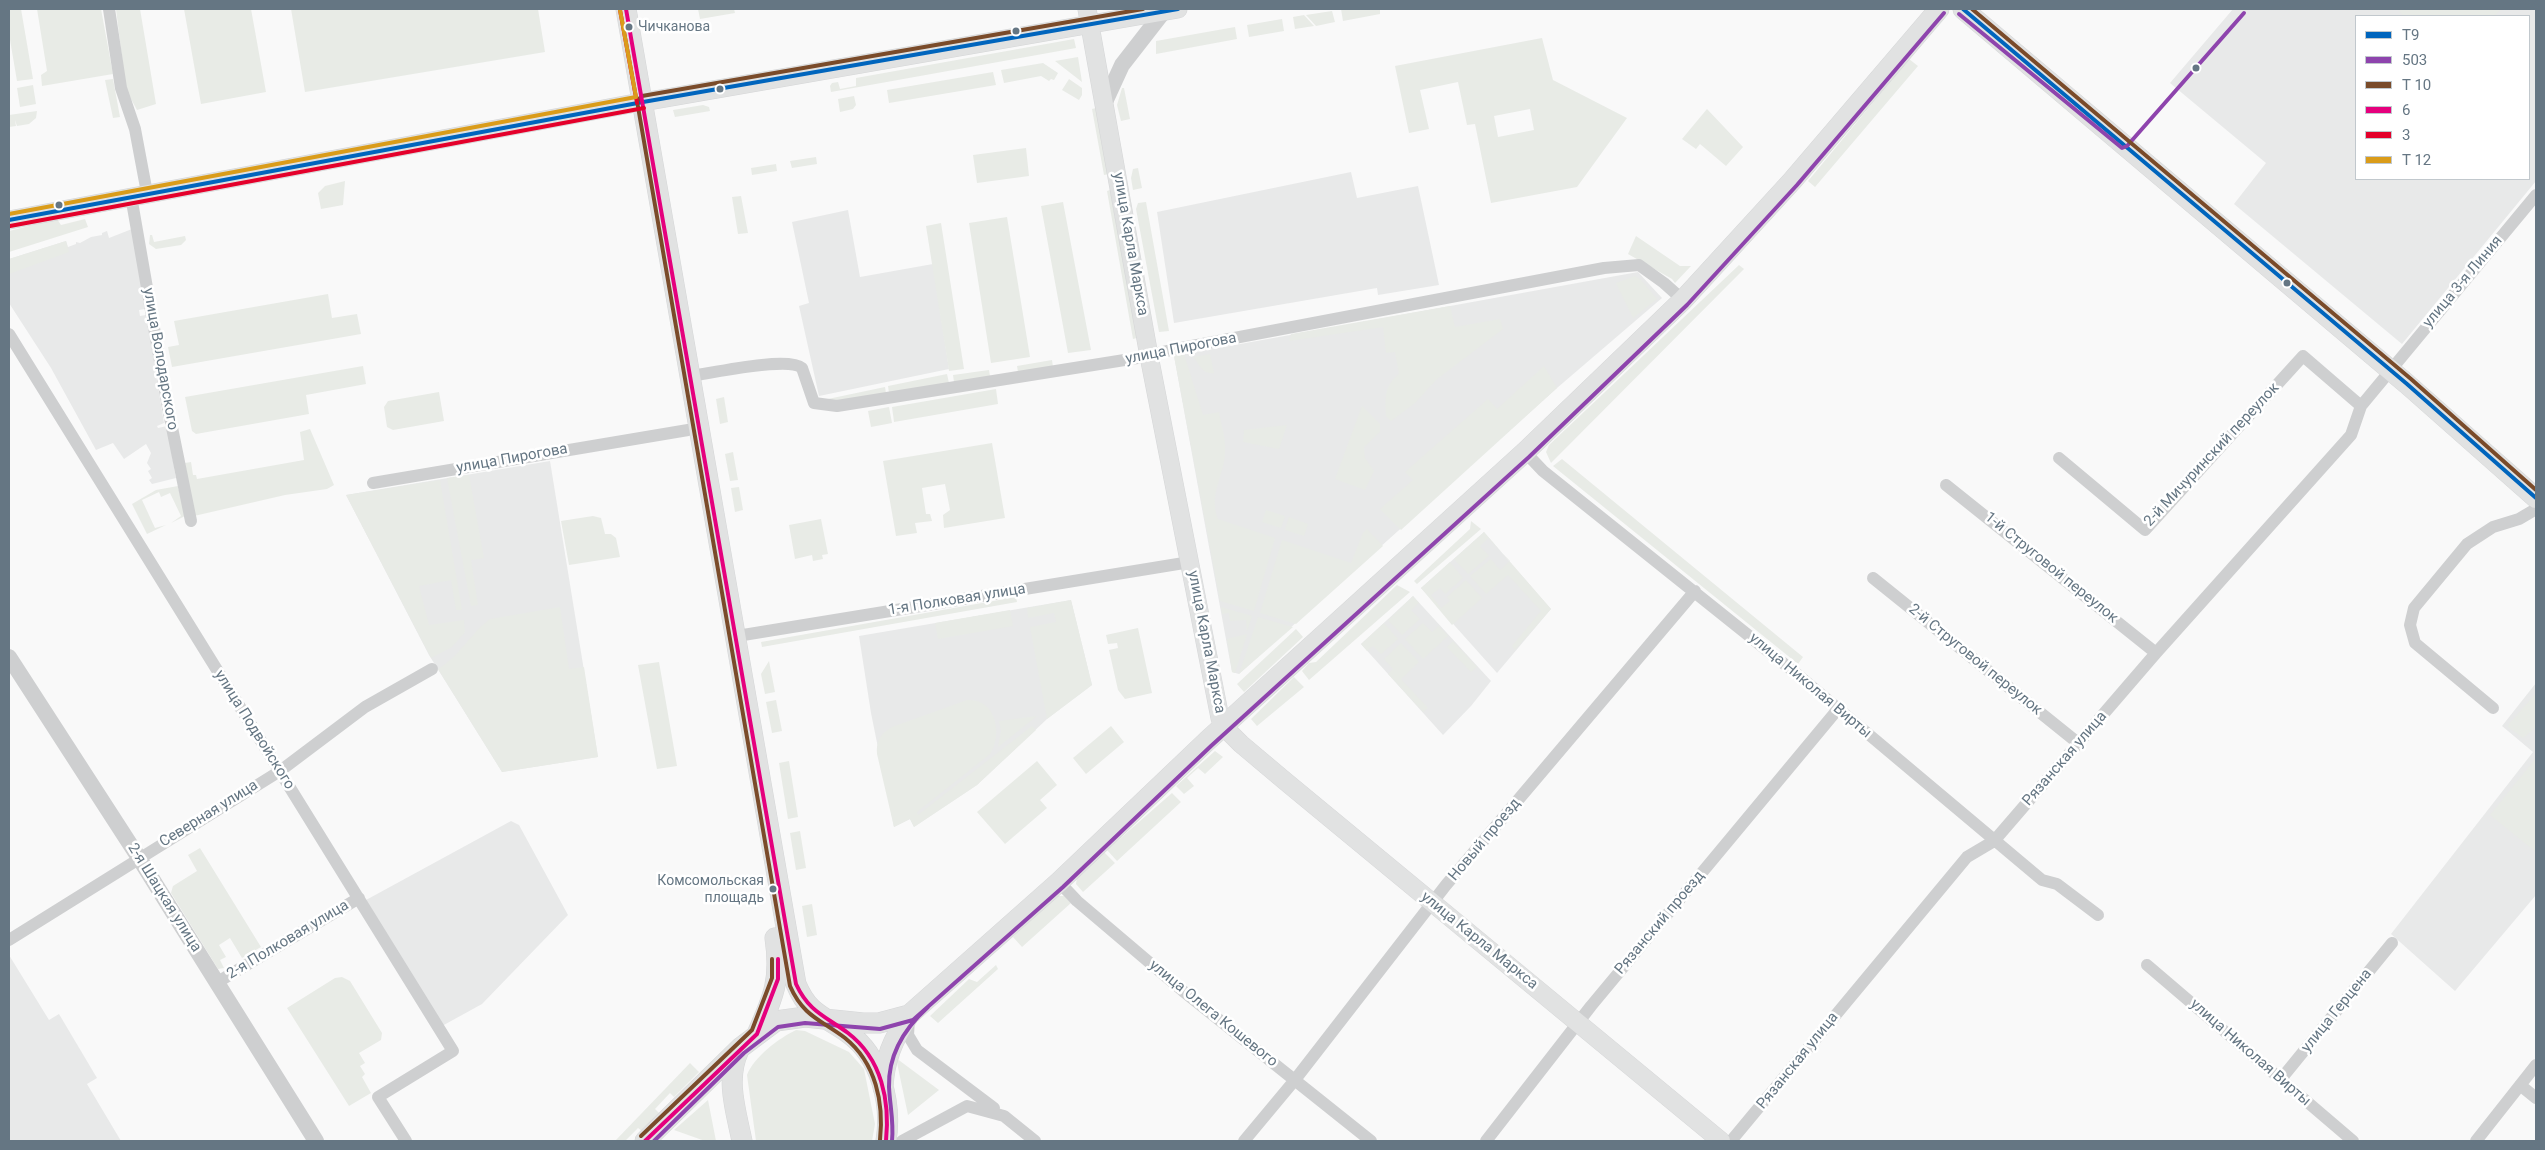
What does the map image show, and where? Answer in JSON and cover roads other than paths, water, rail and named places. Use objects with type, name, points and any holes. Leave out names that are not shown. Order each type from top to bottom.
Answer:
[{"type":"main road","points":[[613,9],[636,103],[692,376],[778,959],[778,979],[757,1034]]},
{"type":"main road","points":[[626,9],[636,103],[688,430],[796,984],[804,1001],[813,1010],[867,1048],[883,1088]]},
{"type":"main road","points":[[886,1141],[888,1125],[883,1088],[884,1070],[892,1042],[909,1015],[1059,882],[1223,726],[1525,452],[1683,300],[1792,181],[1939,9]]},
{"type":"main road","points":[[1963,9],[2392,371],[2536,498]]},
{"type":"main road","points":[[9,220],[139,194],[636,103],[1088,16],[1171,10]]},
{"type":"main road","name":"улица Карла Маркса","points":[[1088,16],[1150,356],[1223,726],[1241,744],[1721,1141]]},
{"type":"main road","points":[[645,1141],[740,1048],[776,1021],[791,1018],[879,1023],[909,1015]]},
{"type":"main road","points":[[740,1048],[733,1062],[732,1090],[742,1141]]},
{"type":"street","name":"улица Володарского","points":[[109,9],[118,75],[135,129],[139,194],[170,417],[191,521]]},
{"type":"street","points":[[1104,102],[1122,64],[1171,10]]},
{"type":"street","name":"улица 3-я Линия","points":[[2392,371],[2536,195]]},
{"type":"street","name":"улица Пирогова","points":[[692,376],[761,365],[796,364],[802,368],[814,403],[837,406],[1150,356],[1604,268],[1639,265],[1683,300]]},
{"type":"street","name":"улица Подвойского","points":[[9,334],[454,1051],[378,1097],[406,1141]]},
{"type":"street","name":"2-й Мичуринский переулок","points":[[2059,458],[2145,530],[2303,356],[2361,406]]},
{"type":"street","name":"Рязанская улица","points":[[1731,1141],[1967,856],[1994,841],[2156,653],[2351,435],[2361,406],[2392,371]]},
{"type":"street","name":"улица Пирогова","points":[[373,483],[688,430]]},
{"type":"street","name":"улица Николая Вирты","points":[[1525,452],[1543,471],[1695,591],[2042,880],[2057,884],[2098,916]]},
{"type":"street","name":"1-й Струговой переулок","points":[[1946,485],[2156,653]]},
{"type":"street","points":[[2492,708],[2415,644],[2410,625],[2414,608],[2467,544],[2493,528],[2519,519],[2536,509]]},
{"type":"street","name":"1-я Полковая улица","points":[[730,638],[1190,562]]},
{"type":"street","name":"2-й Струговой переулок","points":[[1873,578],[2078,743]]},
{"type":"street","name":"Новый проезд","points":[[1244,1141],[1294,1081],[1432,903],[1695,591]]},
{"type":"street","name":"2-я Шацкая улица","points":[[9,657],[139,858],[316,1141]]},
{"type":"street","name":"Северная улица","points":[[9,940],[280,771],[365,707],[432,669]]},
{"type":"street","name":"Рязанский проезд","points":[[1486,1141],[1578,1022],[1838,709]]},
{"type":"street","name":"улица Олега Кошевого","points":[[1059,882],[1077,901],[1176,985],[1371,1141]]},
{"type":"street","name":"2-я Полковая улица","points":[[216,983],[359,898]]},
{"type":"street","name":"улица Герцена","points":[[2281,1079],[2392,943]]},
{"type":"street","name":"улица Николая Вирты","points":[[2147,965],[2353,1141]]},
{"type":"street","points":[[909,1015],[908,1035],[917,1050],[1035,1141]]},
{"type":"street","points":[[2476,1141],[2536,1065]]},
{"type":"street","points":[[2520,1085],[2536,1098]]},
{"type":"street","points":[[902,1141],[967,1106],[1004,1116]]},
{"type":"place","name":"Чичканова","points":[[629,27]]},
{"type":"place","name":"Комсомольская площадь","points":[[773,889]]}]
